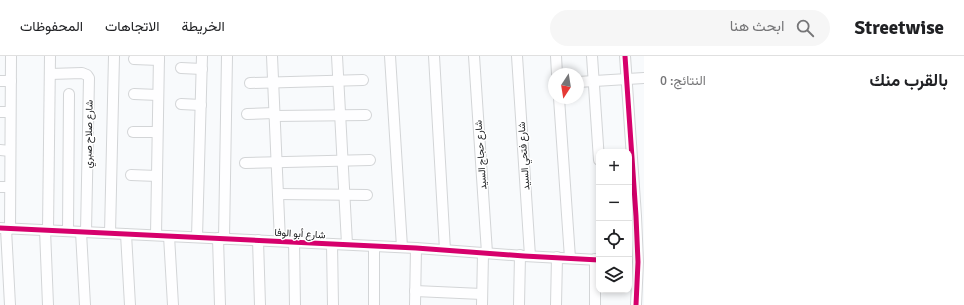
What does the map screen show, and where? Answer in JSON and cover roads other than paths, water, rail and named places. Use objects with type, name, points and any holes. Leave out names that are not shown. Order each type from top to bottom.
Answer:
[{"type":"street","points":[[10,305],[5,229],[5,150],[10,112],[11,56]]},
{"type":"street","points":[[48,305],[46,230],[50,56]]},
{"type":"street","points":[[110,233],[114,56]]},
{"type":"street","points":[[197,237],[202,56]]},
{"type":"street","points":[[220,305],[227,56]]},
{"type":"street","points":[[272,56],[280,241]]},
{"type":"street","points":[[337,56],[347,244]]},
{"type":"street","points":[[390,56],[402,247]]},
{"type":"street","points":[[434,56],[445,250]]},
{"type":"street","name":"شارع حجاج السيد","points":[[474,56],[485,253],[482,305]]},
{"type":"street","name":"شارع فتحي السيد","points":[[517,56],[525,256],[519,305]]},
{"type":"street","points":[[556,56],[557,68]]},
{"type":"street","points":[[592,56],[598,149]]},
{"type":"street","points":[[624,56],[636,216],[636,305]]},
{"type":"street","points":[[134,59],[159,58],[156,236]]},
{"type":"street","points":[[181,68],[202,69]]},
{"type":"street","name":"شارع صلاح صبري","points":[[50,74],[82,73],[87,75],[89,78],[84,232]]},
{"type":"street","points":[[584,82],[644,78]]},
{"type":"street","points":[[250,83],[363,80]]},
{"type":"street","points":[[0,81],[11,81]]},
{"type":"street","points":[[68,231],[69,94]]},
{"type":"street","points":[[134,94],[158,95]]},
{"type":"street","points":[[181,104],[201,106]]},
{"type":"street","points":[[559,104],[570,258]]},
{"type":"street","points":[[0,112],[10,112]]},
{"type":"street","points":[[247,114],[366,115]]},
{"type":"street","points":[[133,132],[158,132]]},
{"type":"street","points":[[245,163],[370,160]]},
{"type":"street","points":[[131,175],[157,176]]},
{"type":"street","points":[[278,194],[367,195]]},
{"type":"street","name":"شارع أبو الوفا","points":[[5,229],[347,244],[557,258],[596,259]]},
{"type":"street","points":[[84,232],[85,305]]},
{"type":"street","points":[[126,234],[130,305]]},
{"type":"street","points":[[169,236],[173,305]]},
{"type":"street","points":[[258,240],[260,305]]},
{"type":"street","points":[[294,242],[295,305]]},
{"type":"street","points":[[332,244],[333,305]]},
{"type":"street","points":[[374,246],[374,305]]},
{"type":"street","points":[[415,305],[416,248]]},
{"type":"street","points":[[556,305],[557,258]]},
{"type":"street","points":[[595,305],[596,282]]},
{"type":"street","points":[[415,291],[482,294]]}]
